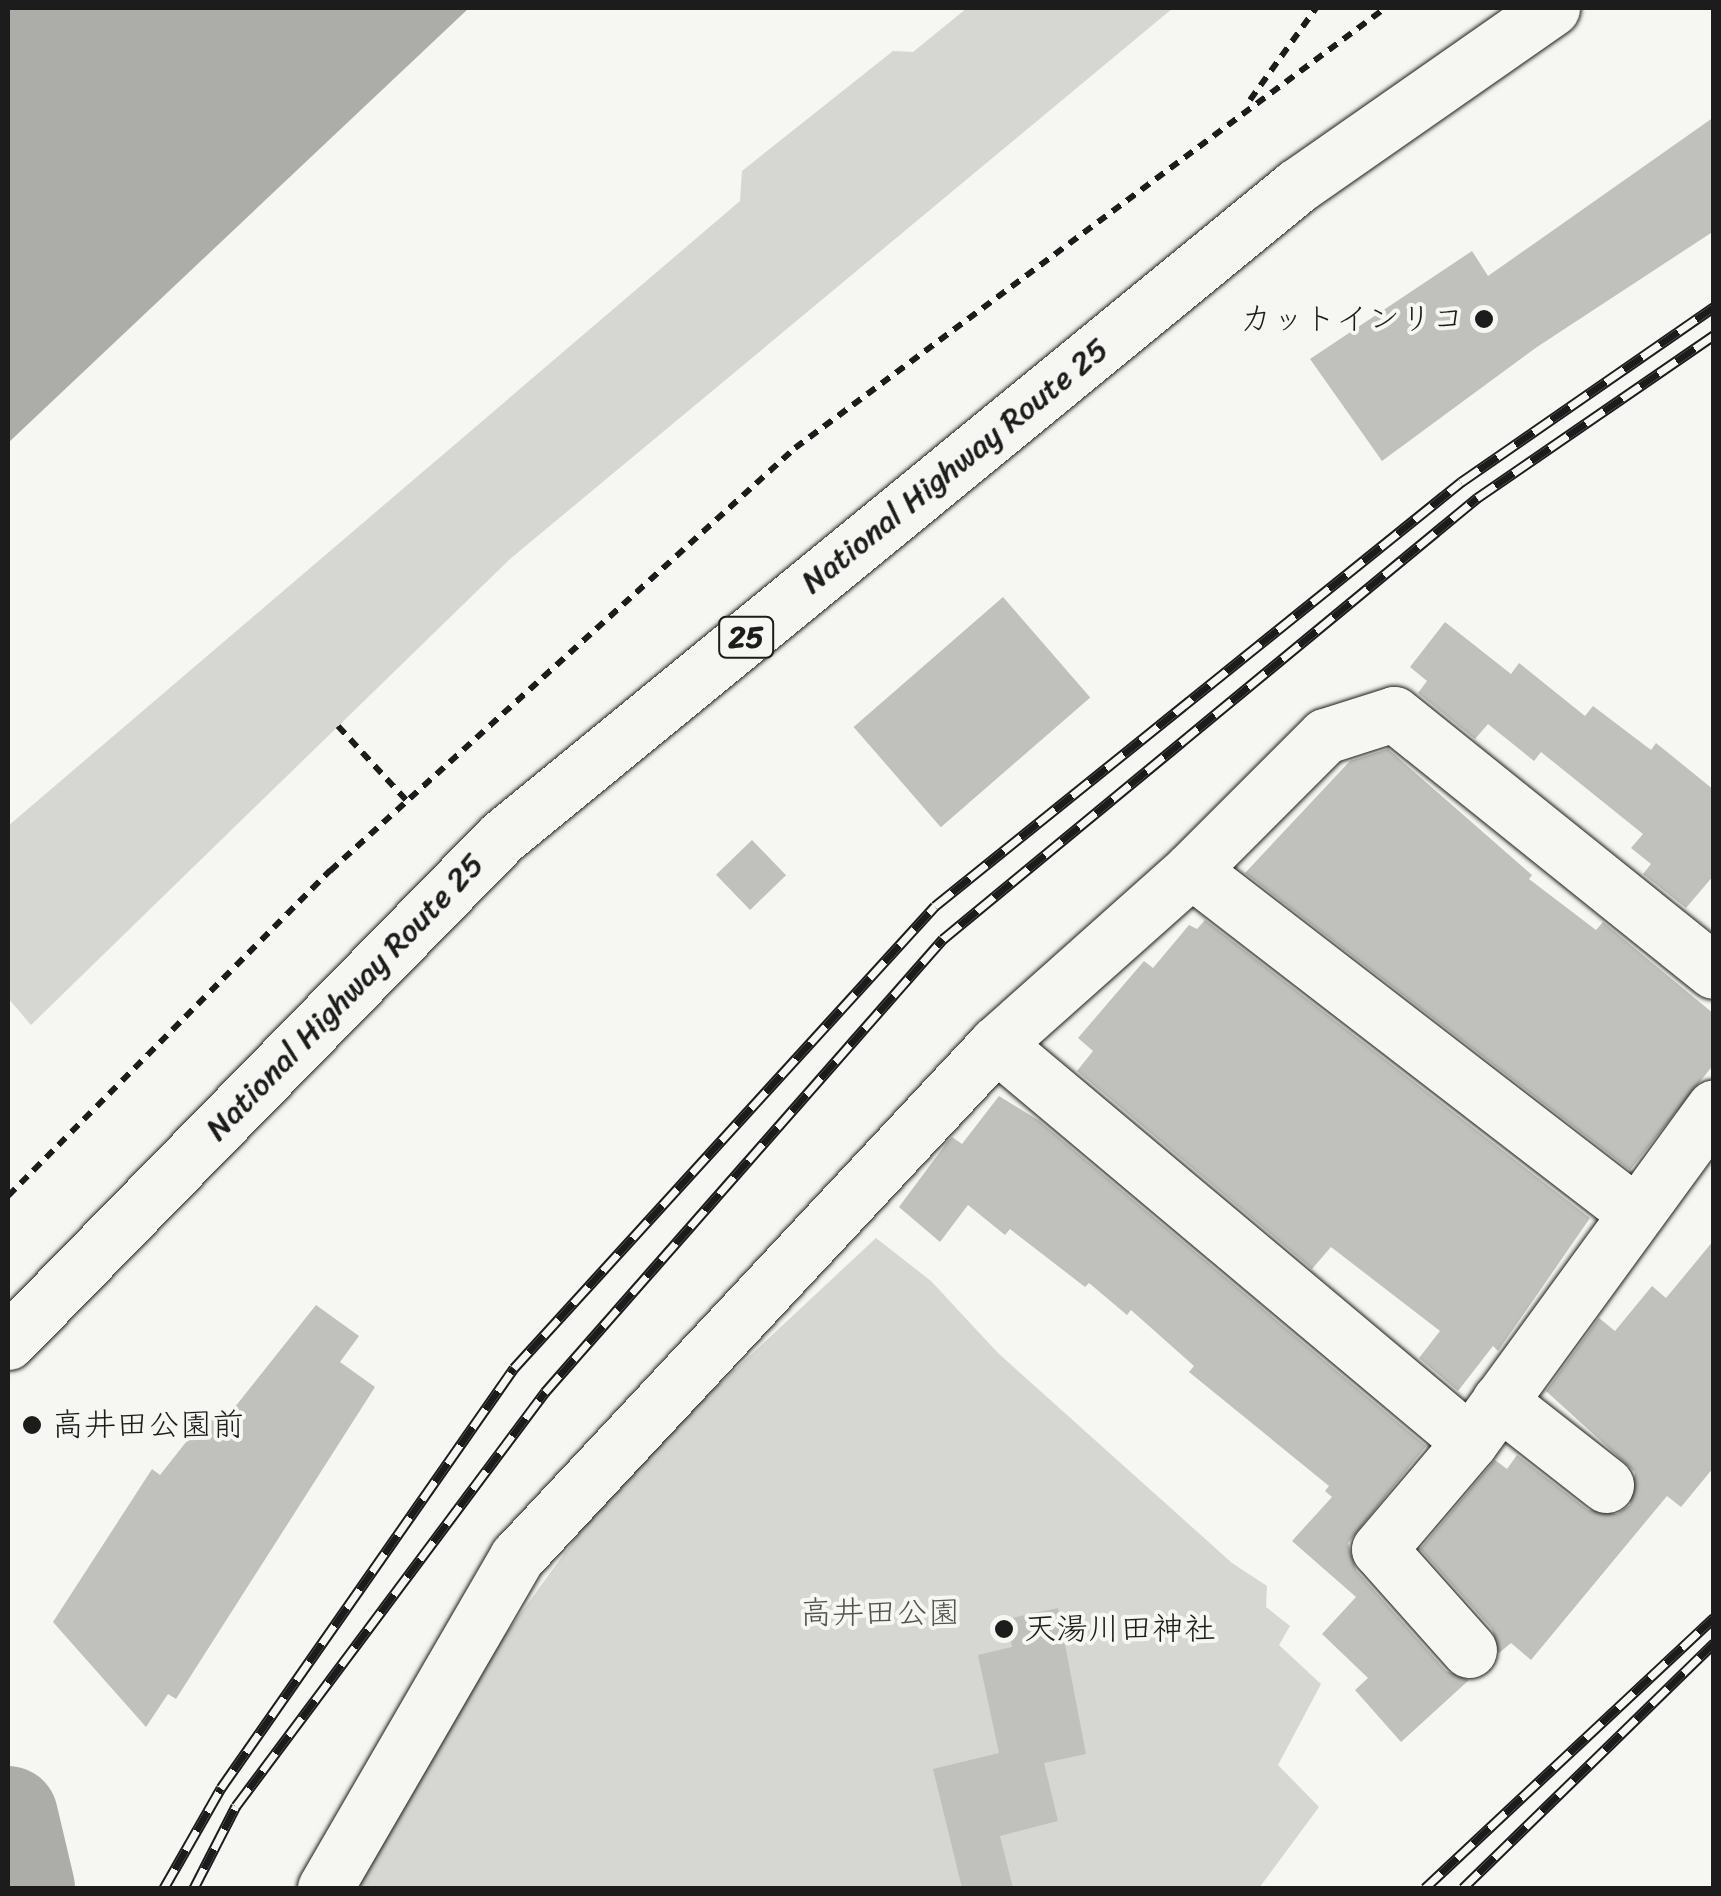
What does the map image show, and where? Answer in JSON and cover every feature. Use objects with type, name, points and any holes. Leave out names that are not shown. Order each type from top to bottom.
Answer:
[{"type":"main road","name":"National Highway Route 25","points":[[8,1342],[502,837],[1297,186],[1552,8]]},
{"type":"main road","points":[[324,1888],[517,1557],[996,1044],[1191,870],[1325,736],[1394,714],[1714,971]]},
{"type":"main road","points":[[1191,870],[1633,1212]]},
{"type":"main road","points":[[996,1044],[1485,1422],[1606,1485]]},
{"type":"main road","points":[[1470,1650],[1379,1549],[1485,1422],[1633,1212],[1714,1108]]},
{"type":"path","points":[[1246,106],[1316,8]]},
{"type":"path","points":[[8,1196],[407,801],[795,448],[1246,106],[1385,8]]},
{"type":"path","points":[[338,726],[407,801]]},
{"type":"green space","points":[[967,8],[1173,8],[510,559],[31,1025],[8,998],[8,826],[740,201],[742,171],[893,51],[913,52]]},
{"type":"green space","name":"高井田公園","points":[[876,1238],[931,1281],[998,1353],[1232,1563],[1267,1586],[1266,1607],[1290,1626],[1279,1645],[1321,1684],[1278,1765],[1319,1807],[1259,1888],[350,1888],[481,1668],[620,1477]]},
{"type":"shaded area","points":[[8,8],[469,8],[8,443]]},
{"type":"building","points":[[1714,117],[1714,231],[1537,347],[1382,461],[1310,359],[1472,251],[1488,276]]},
{"type":"building","points":[[1003,597],[1090,697],[941,827],[854,727]]},
{"type":"building","points":[[1445,622],[1511,674],[1519,663],[1585,716],[1593,706],[1651,750],[1656,743],[1714,790],[1714,875],[1686,908],[1643,874],[1651,864],[1631,848],[1643,834],[1541,752],[1534,761],[1488,724],[1475,739],[1418,693],[1427,681],[1410,667]]},
{"type":"building","points":[[1388,749],[1532,875],[1529,879],[1596,930],[1603,922],[1714,1014],[1714,1064],[1630,1170],[1245,873],[1350,761]]},
{"type":"building","points":[[752,840],[786,875],[750,910],[716,875]]},
{"type":"building","points":[[1205,920],[1590,1218],[1498,1351],[1493,1346],[1458,1391],[1419,1358],[1440,1331],[1331,1247],[1312,1269],[1077,1071],[1093,1051],[1078,1038],[1144,961],[1153,968],[1189,925],[1197,929]]},
{"type":"building","points":[[999,1096],[1038,1120],[1426,1446],[1348,1543],[1356,1570],[1446,1671],[1469,1680],[1401,1742],[1355,1690],[1368,1678],[1322,1634],[1356,1597],[1292,1541],[1332,1497],[1325,1491],[1329,1486],[1189,1372],[1194,1366],[1131,1310],[1127,1315],[1089,1283],[1085,1287],[1010,1229],[1005,1235],[968,1205],[940,1242],[899,1207],[948,1141],[952,1137],[962,1144]]},
{"type":"building","points":[[1714,1240],[1714,1467],[1681,1507],[1667,1496],[1531,1660],[1511,1643],[1499,1653],[1492,1629],[1420,1549],[1495,1460],[1507,1469],[1517,1455],[1588,1510],[1617,1514],[1630,1505],[1635,1472],[1546,1391],[1599,1318],[1615,1331],[1652,1286],[1666,1298]]},
{"type":"building","points":[[316,1305],[359,1336],[340,1362],[375,1387],[176,1699],[168,1694],[146,1727],[53,1622],[152,1469],[160,1475],[209,1413],[223,1422]]},
{"type":"building","points":[[1058,1608],[1086,1754],[1044,1763],[1058,1821],[1000,1836],[1013,1888],[962,1888],[933,1769],[999,1753],[978,1655],[1012,1647],[1007,1619]]},
{"type":"waterway","points":[[8,1816],[25,1888]]},
{"type":"railway","points":[[164,1888],[221,1788],[514,1368],[935,906],[1461,482],[1714,307]]},
{"type":"railway","points":[[194,1888],[236,1806],[545,1392],[943,939],[1477,498],[1714,335]]},
{"type":"railway","points":[[1425,1888],[1714,1618]]},
{"type":"railway","points":[[1463,1888],[1714,1643]]},
{"type":"place","name":"カットインリコ","points":[[1484,319]]},
{"type":"place","name":"高井田公園前","points":[[32,1425]]},
{"type":"place","name":"天湯川田神社","points":[[1004,1629]]}]
